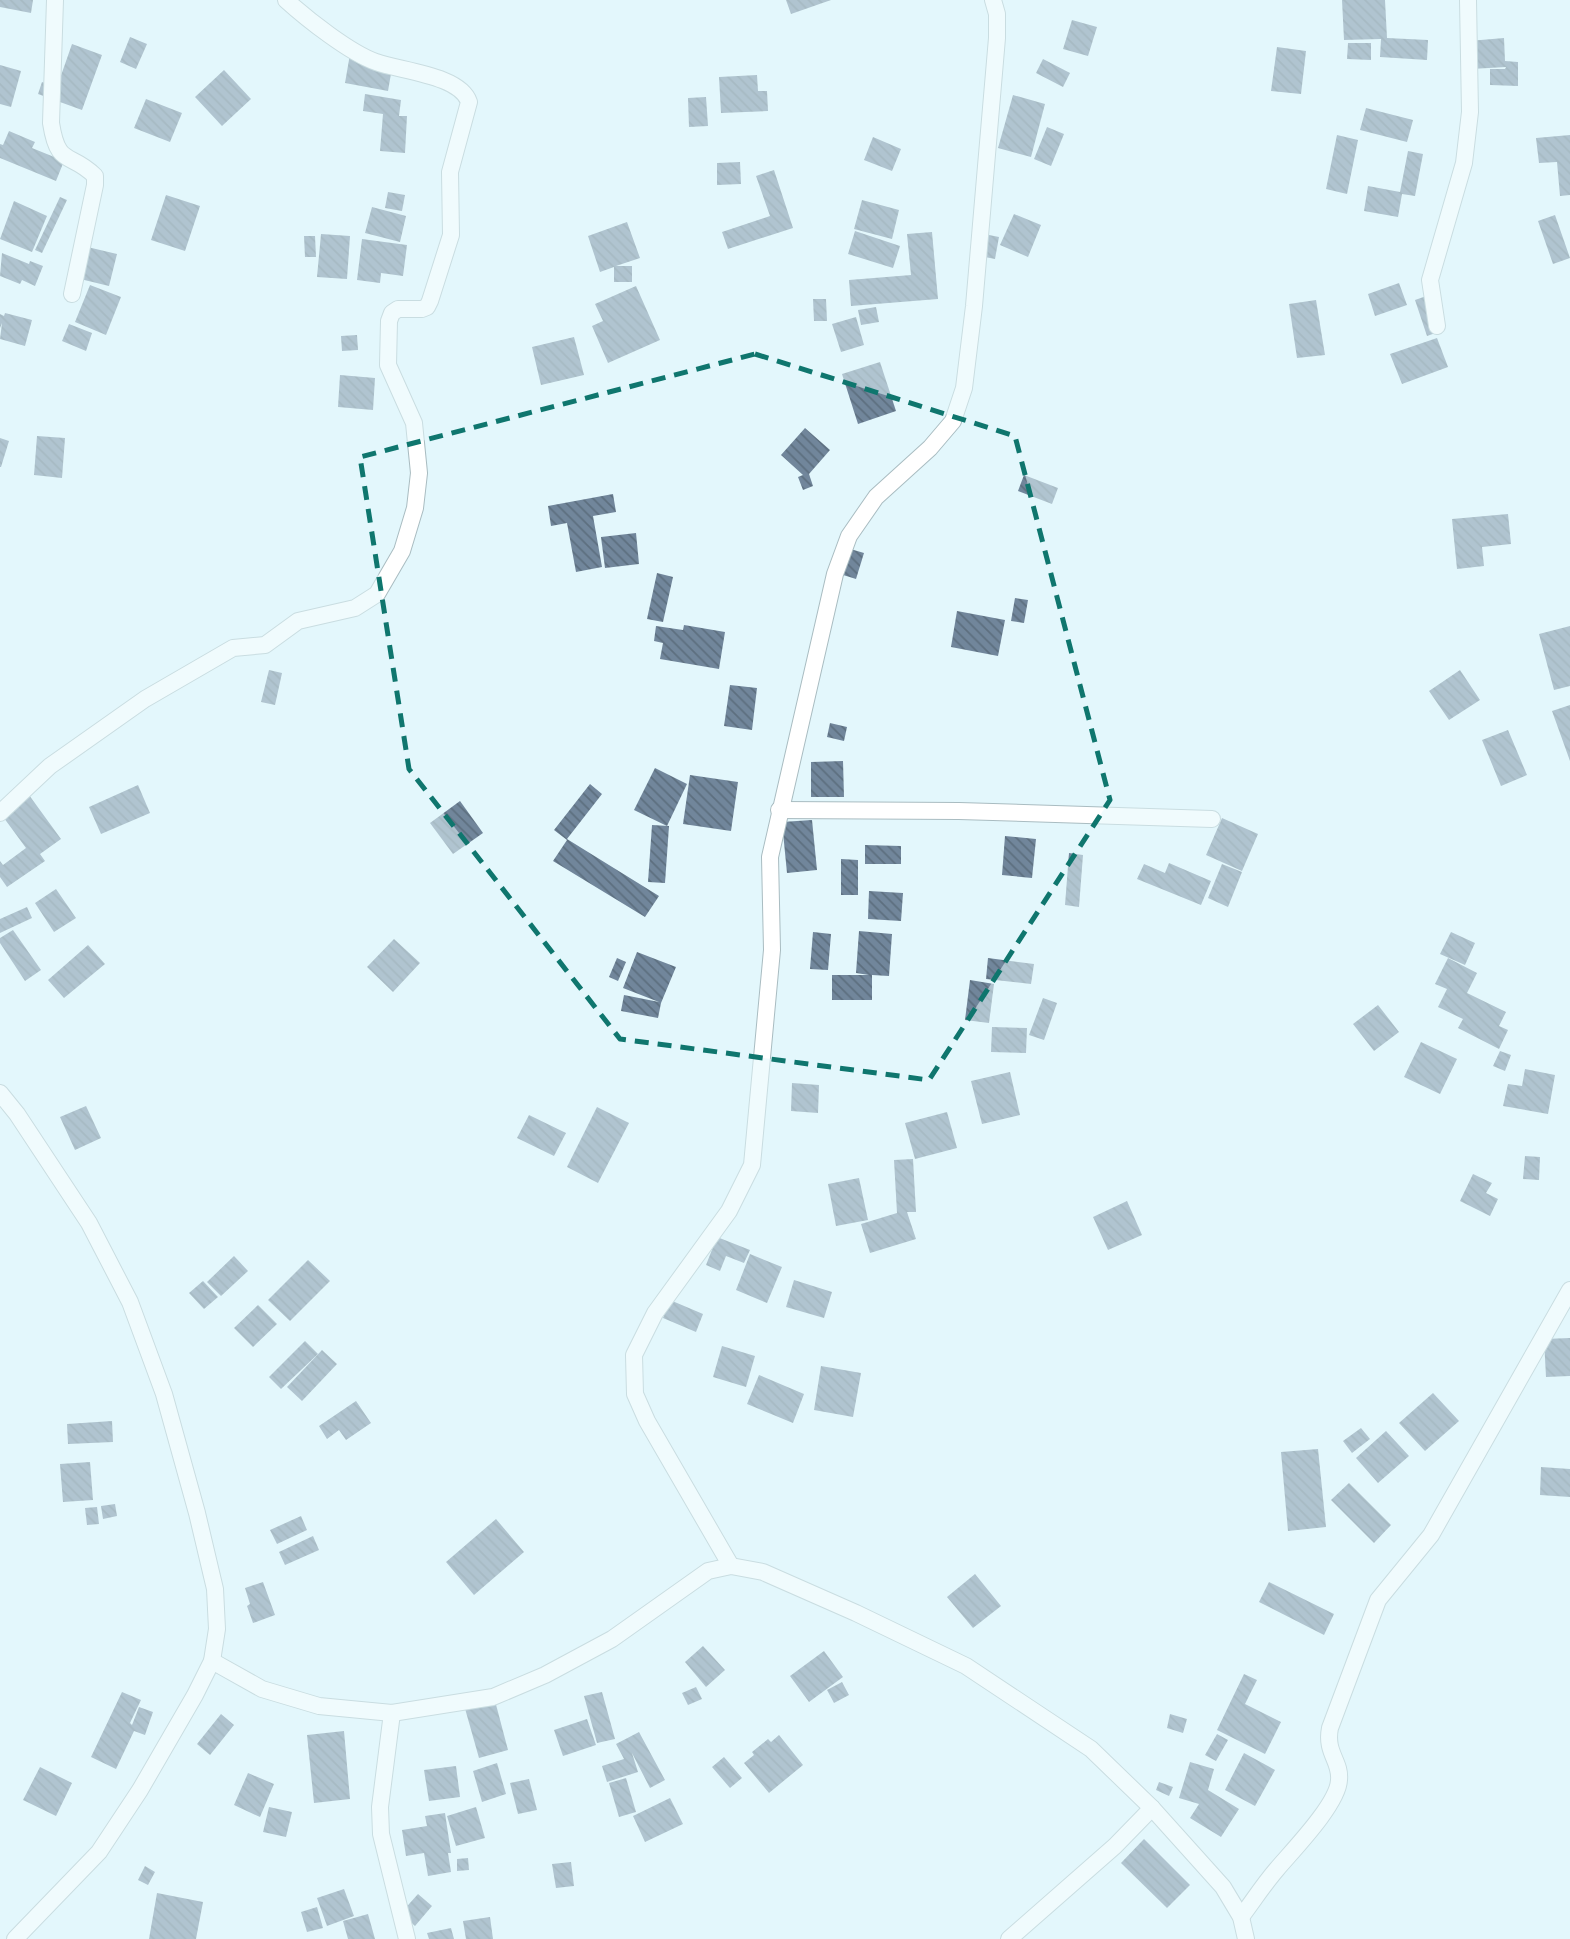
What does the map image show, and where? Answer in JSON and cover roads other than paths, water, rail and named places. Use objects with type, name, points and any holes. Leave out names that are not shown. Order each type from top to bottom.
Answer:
[{"type":"street","points":[[55,0],[51,123],[54,141],[61,155],[95,176],[72,294]]},
{"type":"street","points":[[0,813],[50,766],[156,692],[233,648],[265,645],[298,621],[355,608],[377,594],[402,551],[415,508],[419,473],[414,423],[388,365],[388,321],[398,309],[427,307],[451,235],[450,173],[469,102],[462,89],[423,74],[375,62],[356,52],[286,0]]},
{"type":"street","points":[[731,1566],[646,1420],[635,1394],[634,1356],[655,1313],[729,1211],[752,1165],[772,950],[770,857],[835,574],[849,536],[876,497],[930,448],[953,421],[964,388],[974,306],[997,38],[996,14],[992,0]]},
{"type":"street","points":[[1437,326],[1430,280],[1464,163],[1470,112],[1468,0]]},
{"type":"street","points":[[779,810],[959,811],[1212,819]]},
{"type":"street","points":[[0,1093],[17,1114],[89,1223],[130,1302],[164,1394],[197,1513],[215,1589],[216,1629],[212,1661],[140,1790],[99,1852],[15,1939]]},
{"type":"street","points":[[1241,1917],[1275,1870],[1303,1840],[1340,1782],[1328,1748],[1330,1728],[1378,1600],[1431,1535],[1570,1290]]},
{"type":"street","points":[[212,1661],[262,1689],[319,1706],[392,1713],[493,1697],[545,1675],[612,1639],[708,1571],[731,1566],[763,1572],[966,1666],[1091,1749],[1152,1808],[1223,1887],[1241,1917],[1246,1939]]},
{"type":"street","points":[[392,1713],[380,1807],[381,1833],[407,1939]]},
{"type":"street","points":[[1010,1939],[1115,1846],[1152,1808]]}]
